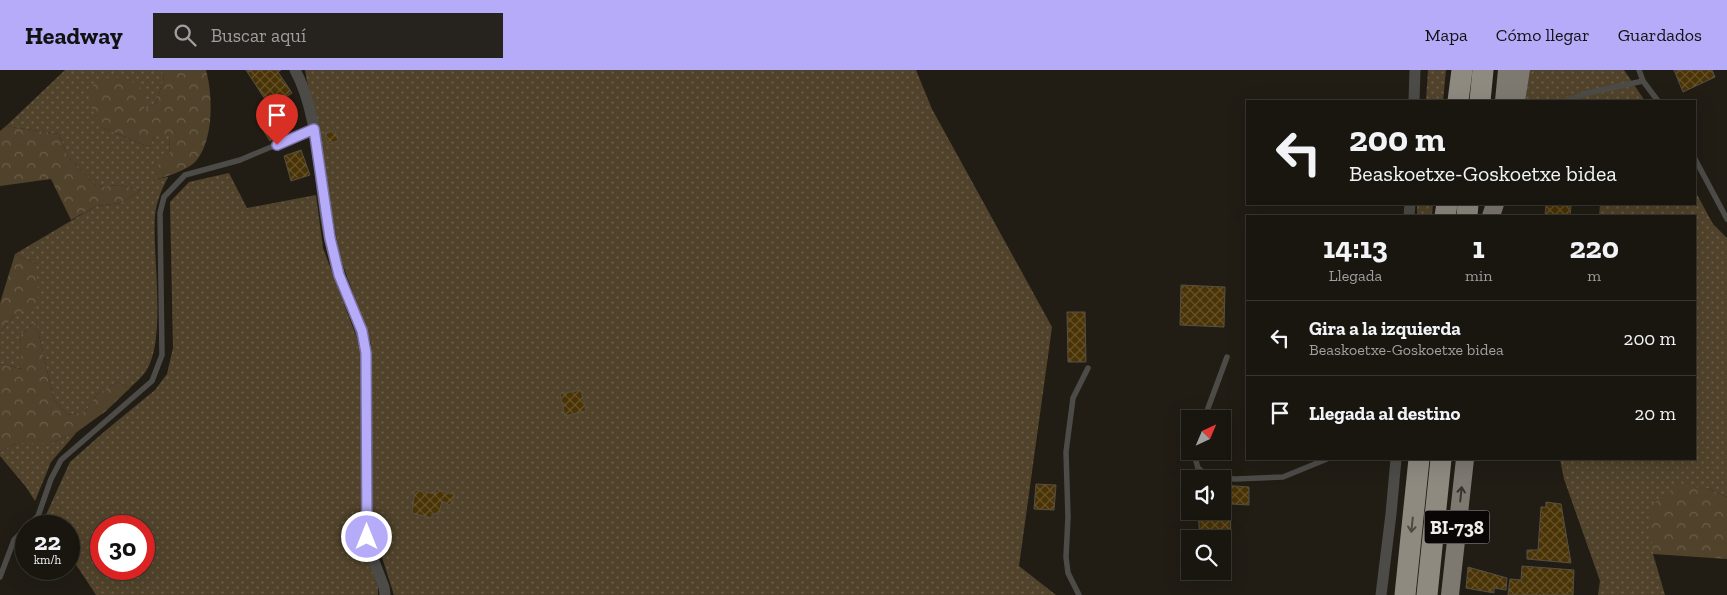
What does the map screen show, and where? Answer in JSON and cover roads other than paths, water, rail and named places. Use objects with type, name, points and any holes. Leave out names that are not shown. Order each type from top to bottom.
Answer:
[{"type":"highway","points":[[1457,100],[1462,70]]},
{"type":"highway","points":[[1405,595],[1420,460]]},
{"type":"highway","points":[[1427,595],[1441,460]]},
{"type":"main road","points":[[1457,70],[1457,100]]},
{"type":"main road","points":[[1504,100],[1507,70]]},
{"type":"main road","points":[[1516,100],[1521,70]]},
{"type":"main road","name":"BI-738","points":[[1450,595],[1465,460]]},
{"type":"street","points":[[295,70],[304,86],[314,129],[330,238],[339,275],[362,331],[366,353],[367,537],[384,588],[384,595]]},
{"type":"street","points":[[1414,100],[1415,70]]},
{"type":"street","points":[[1381,595],[1396,460]]},
{"type":"lane","points":[[1639,70],[1643,81],[1657,100]]},
{"type":"lane","points":[[1568,100],[1588,93],[1643,81]]},
{"type":"lane","points":[[38,515],[51,479],[61,460],[152,381],[162,356],[160,213],[164,197],[185,175],[240,160],[314,129]]},
{"type":"lane","points":[[1696,162],[1727,219]]},
{"type":"lane","points":[[1207,410],[1228,357]]},
{"type":"lane","points":[[1079,595],[1068,573],[1066,557],[1068,517],[1066,452],[1073,398],[1088,368]]},
{"type":"lane","points":[[1196,460],[1198,468],[1209,477],[1235,479],[1283,477],[1325,460]]},
{"type":"lane","points":[[0,577],[15,539]]}]
